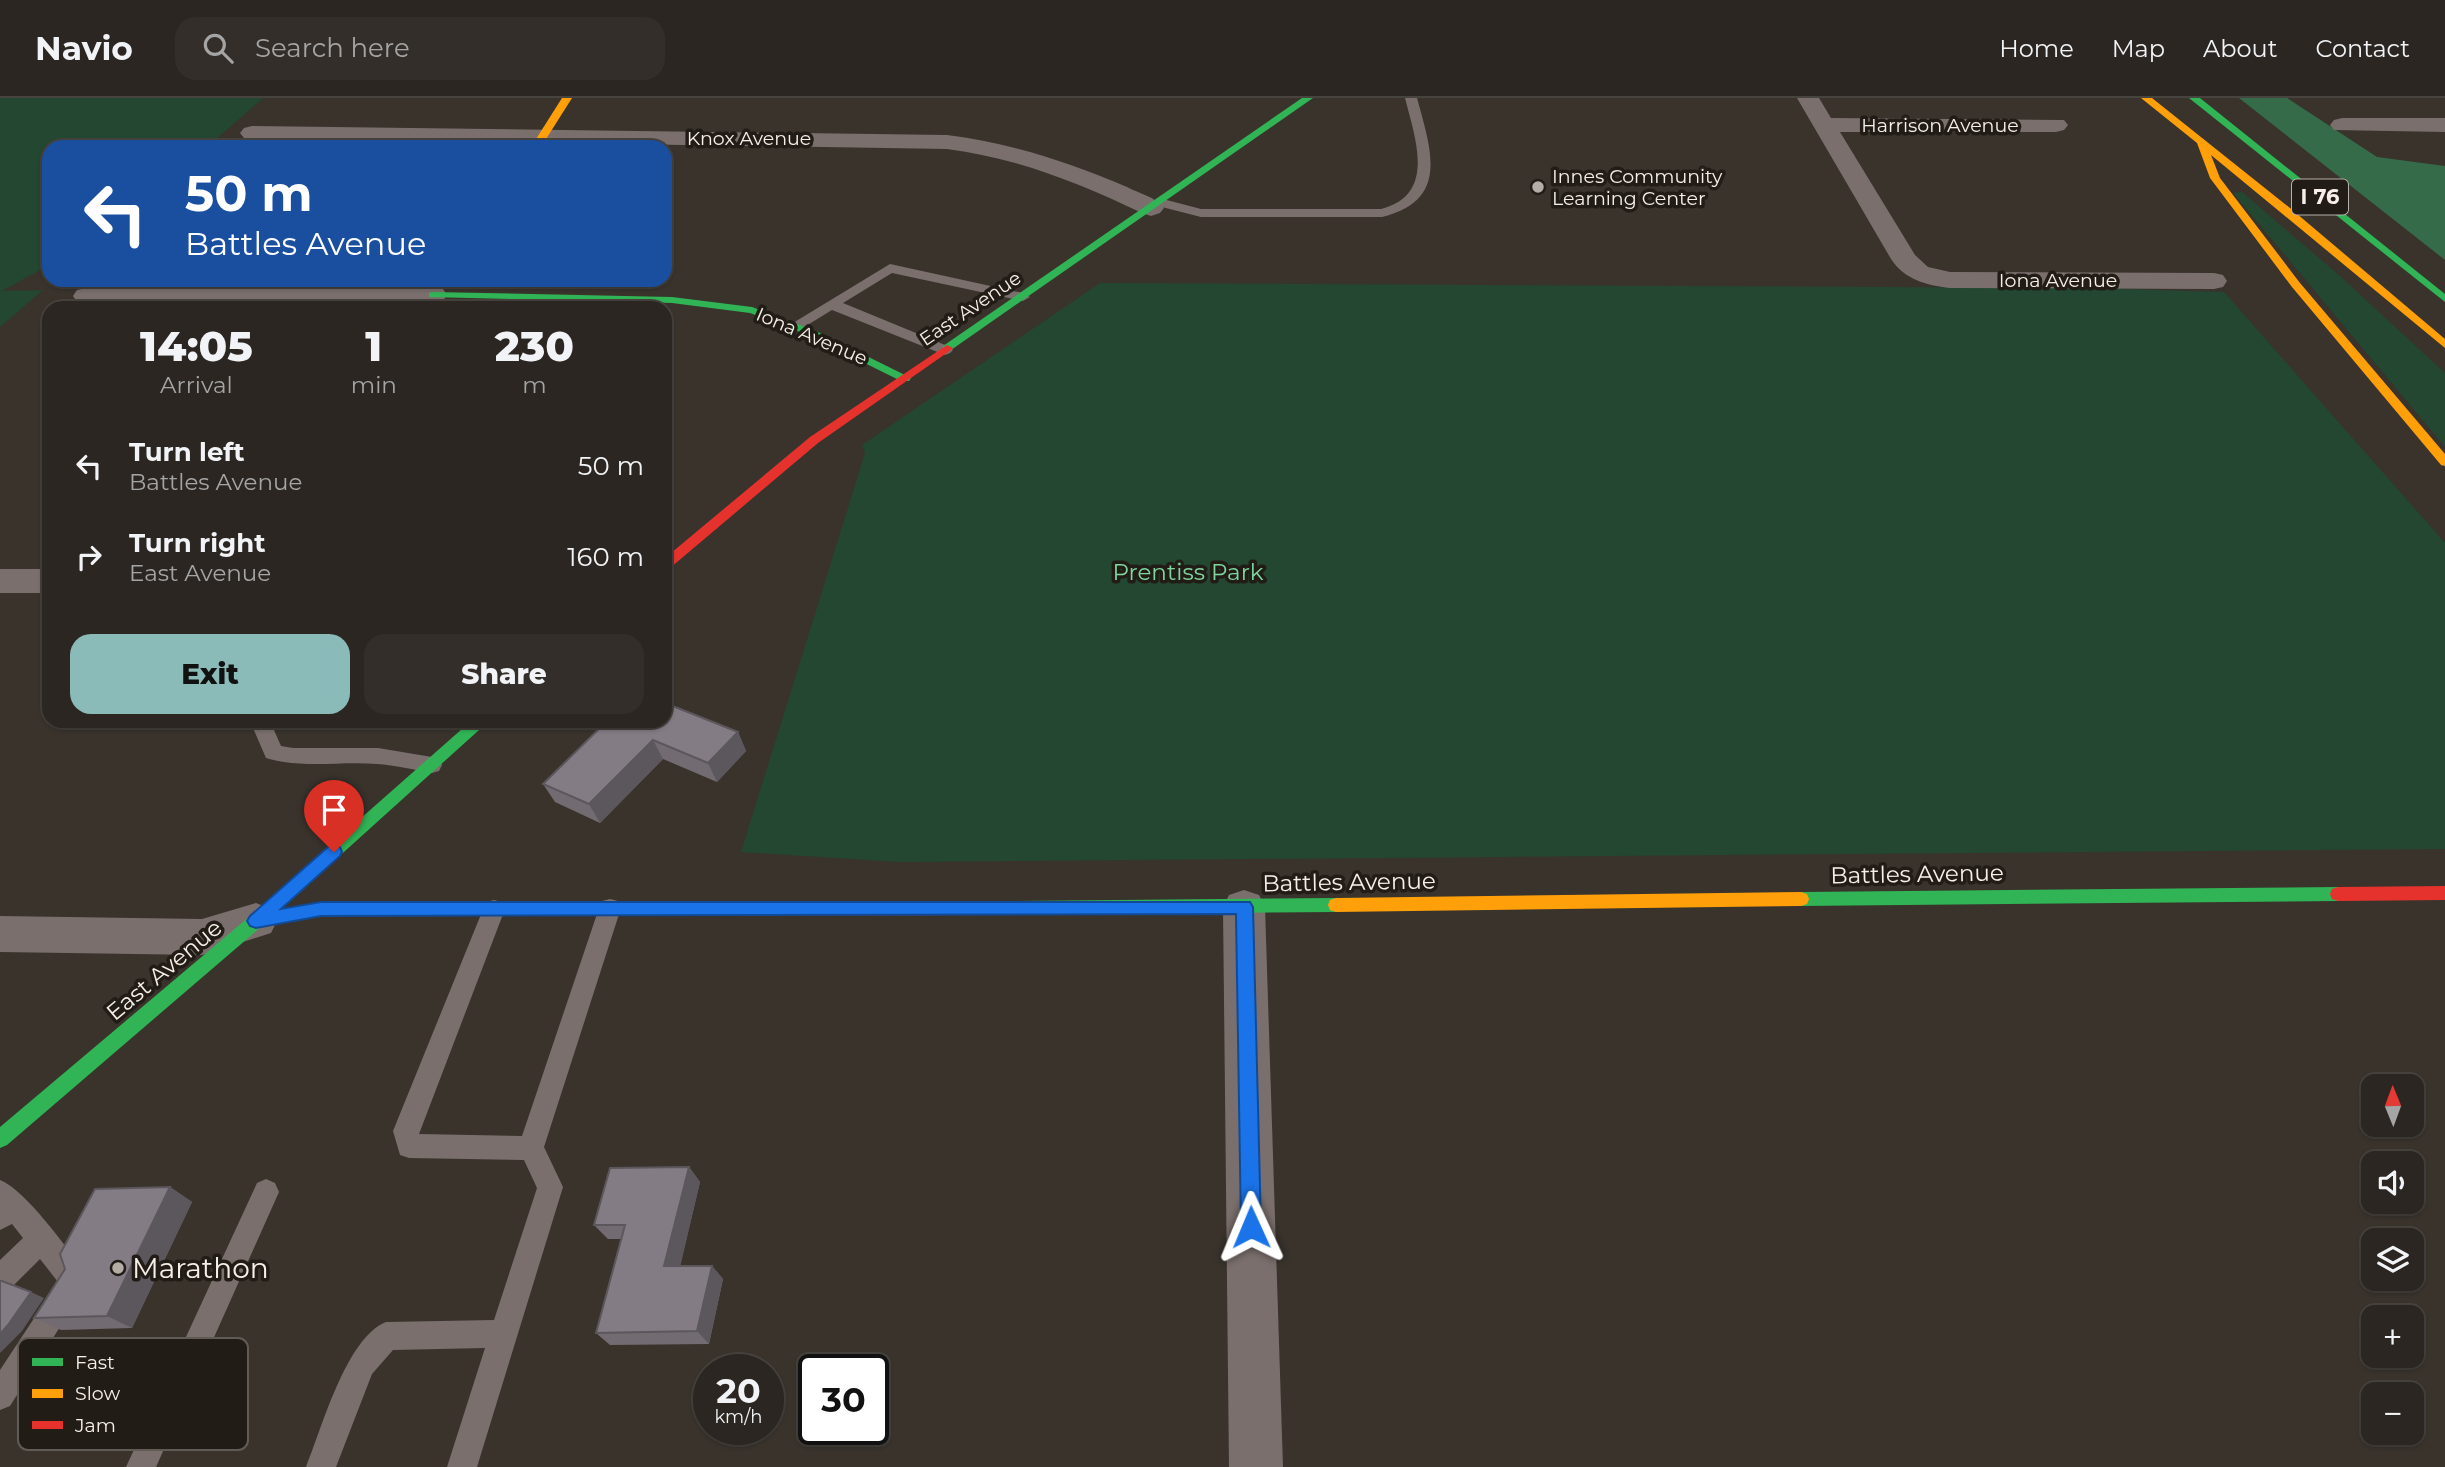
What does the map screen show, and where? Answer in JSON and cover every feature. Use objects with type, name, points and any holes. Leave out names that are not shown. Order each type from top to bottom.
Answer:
[{"type":"main road","points":[[540,140],[567,98]]},
{"type":"main road","name":"East Avenue","points":[[672,559],[814,440],[1308,98]]},
{"type":"main road","name":"I 76","points":[[2146,98],[2200,139],[2445,345]]},
{"type":"main road","name":"I 76","points":[[2194,98],[2445,299]]},
{"type":"main road","points":[[2200,139],[2215,178],[2382,390],[2445,462]]},
{"type":"main road","name":"Iona Avenue","points":[[439,288],[672,300],[752,310],[796,327],[905,378]]},
{"type":"main road","name":"East Avenue","points":[[0,1139],[256,921],[473,728]]},
{"type":"main road","name":"Battles Avenue","points":[[256,921],[321,909],[1244,907],[2445,893]]},
{"type":"street","points":[[1808,98],[1825,125]]},
{"type":"street","name":"Harrison Avenue","points":[[1825,125],[2056,125]]},
{"type":"street","name":"Iona Avenue","points":[[1825,125],[1908,263],[1919,273],[1931,278],[2214,281]]},
{"type":"street","points":[[2342,125],[2445,125]]},
{"type":"street","name":"Knox Avenue","points":[[252,133],[475,140]]},
{"type":"street","name":"Knox Avenue","points":[[672,141],[844,139],[968,143],[1016,154],[1155,205]]},
{"type":"street","name":"Iona Avenue","points":[[87,296],[439,288]]},
{"type":"street","points":[[0,581],[42,581]]},
{"type":"street","points":[[1244,907],[1256,1467]]},
{"type":"street","points":[[0,934],[202,937],[256,921]]},
{"type":"lane","points":[[1155,205],[1201,213],[1382,213],[1403,206],[1422,188],[1425,160],[1411,98]]},
{"type":"lane","points":[[796,327],[890,268],[1023,297]]},
{"type":"lane","points":[[831,304],[945,350]]},
{"type":"lane","points":[[263,728],[273,752],[293,756],[378,756],[432,765]]},
{"type":"lane","points":[[494,908],[406,1131],[409,1146],[531,1148]]},
{"type":"lane","points":[[462,1467],[550,1187],[531,1148],[610,908]]},
{"type":"lane","points":[[200,1338],[266,1192]]},
{"type":"lane","points":[[4,1205],[41,1239],[75,1281],[38,1338]]},
{"type":"lane","points":[[0,1279],[41,1239]]},
{"type":"lane","points":[[321,1467],[361,1365],[386,1336],[503,1334]]},
{"type":"lane","points":[[0,1396],[18,1368]]},
{"type":"lane","points":[[141,1467],[149,1450]]},
{"type":"green space","points":[[0,98],[263,98],[215,140],[42,140],[42,269],[2,291],[43,290],[0,327]]},
{"type":"green space","points":[[2239,98],[2287,98],[2377,157],[2445,166],[2445,260]]},
{"type":"green space","points":[[2242,192],[2340,276],[2445,373],[2445,447],[2233,193]]},
{"type":"green space","name":"Prentiss Park","points":[[1100,283],[2089,288],[2224,292],[2445,543],[2445,849],[899,862],[741,852],[865,453],[862,445]]},
{"type":"building","points":[[672,706],[738,732],[708,763],[653,740],[589,804],[543,784],[600,728],[672,728]]},
{"type":"building","points":[[689,1167],[664,1266],[712,1266],[697,1331],[596,1333],[625,1225],[594,1225],[610,1168]]},
{"type":"building","points":[[170,1187],[107,1316],[34,1318],[65,1269],[60,1254],[95,1189]]},
{"type":"building","points":[[0,1281],[31,1292],[0,1334]]},
{"type":"traffic: fast","points":[[947,348],[1308,98]]},
{"type":"traffic: fast","points":[[2194,98],[2445,299]]},
{"type":"traffic: fast","points":[[433,295],[672,300],[752,310],[812,333],[905,378]]},
{"type":"traffic: fast","points":[[0,1139],[256,921],[473,728]]},
{"type":"traffic: fast","points":[[1801,899],[2338,894]]},
{"type":"traffic: fast","points":[[1008,908],[1336,905]]},
{"type":"traffic: slow","points":[[540,140],[567,98]]},
{"type":"traffic: slow","points":[[2146,98],[2286,210],[2445,345]]},
{"type":"traffic: slow","points":[[2200,139],[2215,178],[2296,285],[2445,462]]},
{"type":"traffic: slow","points":[[1336,905],[1801,899]]},
{"type":"traffic: slow","points":[[256,921],[321,909],[550,909]]},
{"type":"traffic: jam","points":[[672,559],[814,440],[947,348]]},
{"type":"traffic: jam","points":[[2338,894],[2445,893]]},
{"type":"traffic: jam","points":[[550,909],[1008,908]]},
{"type":"place","name":"Innes Community Learning Center","points":[[1538,187]]},
{"type":"place","name":"Marathon","points":[[118,1268]]},
{"type":"route","points":[[334,852],[256,921],[321,909],[1244,907],[1251,1227]]}]
